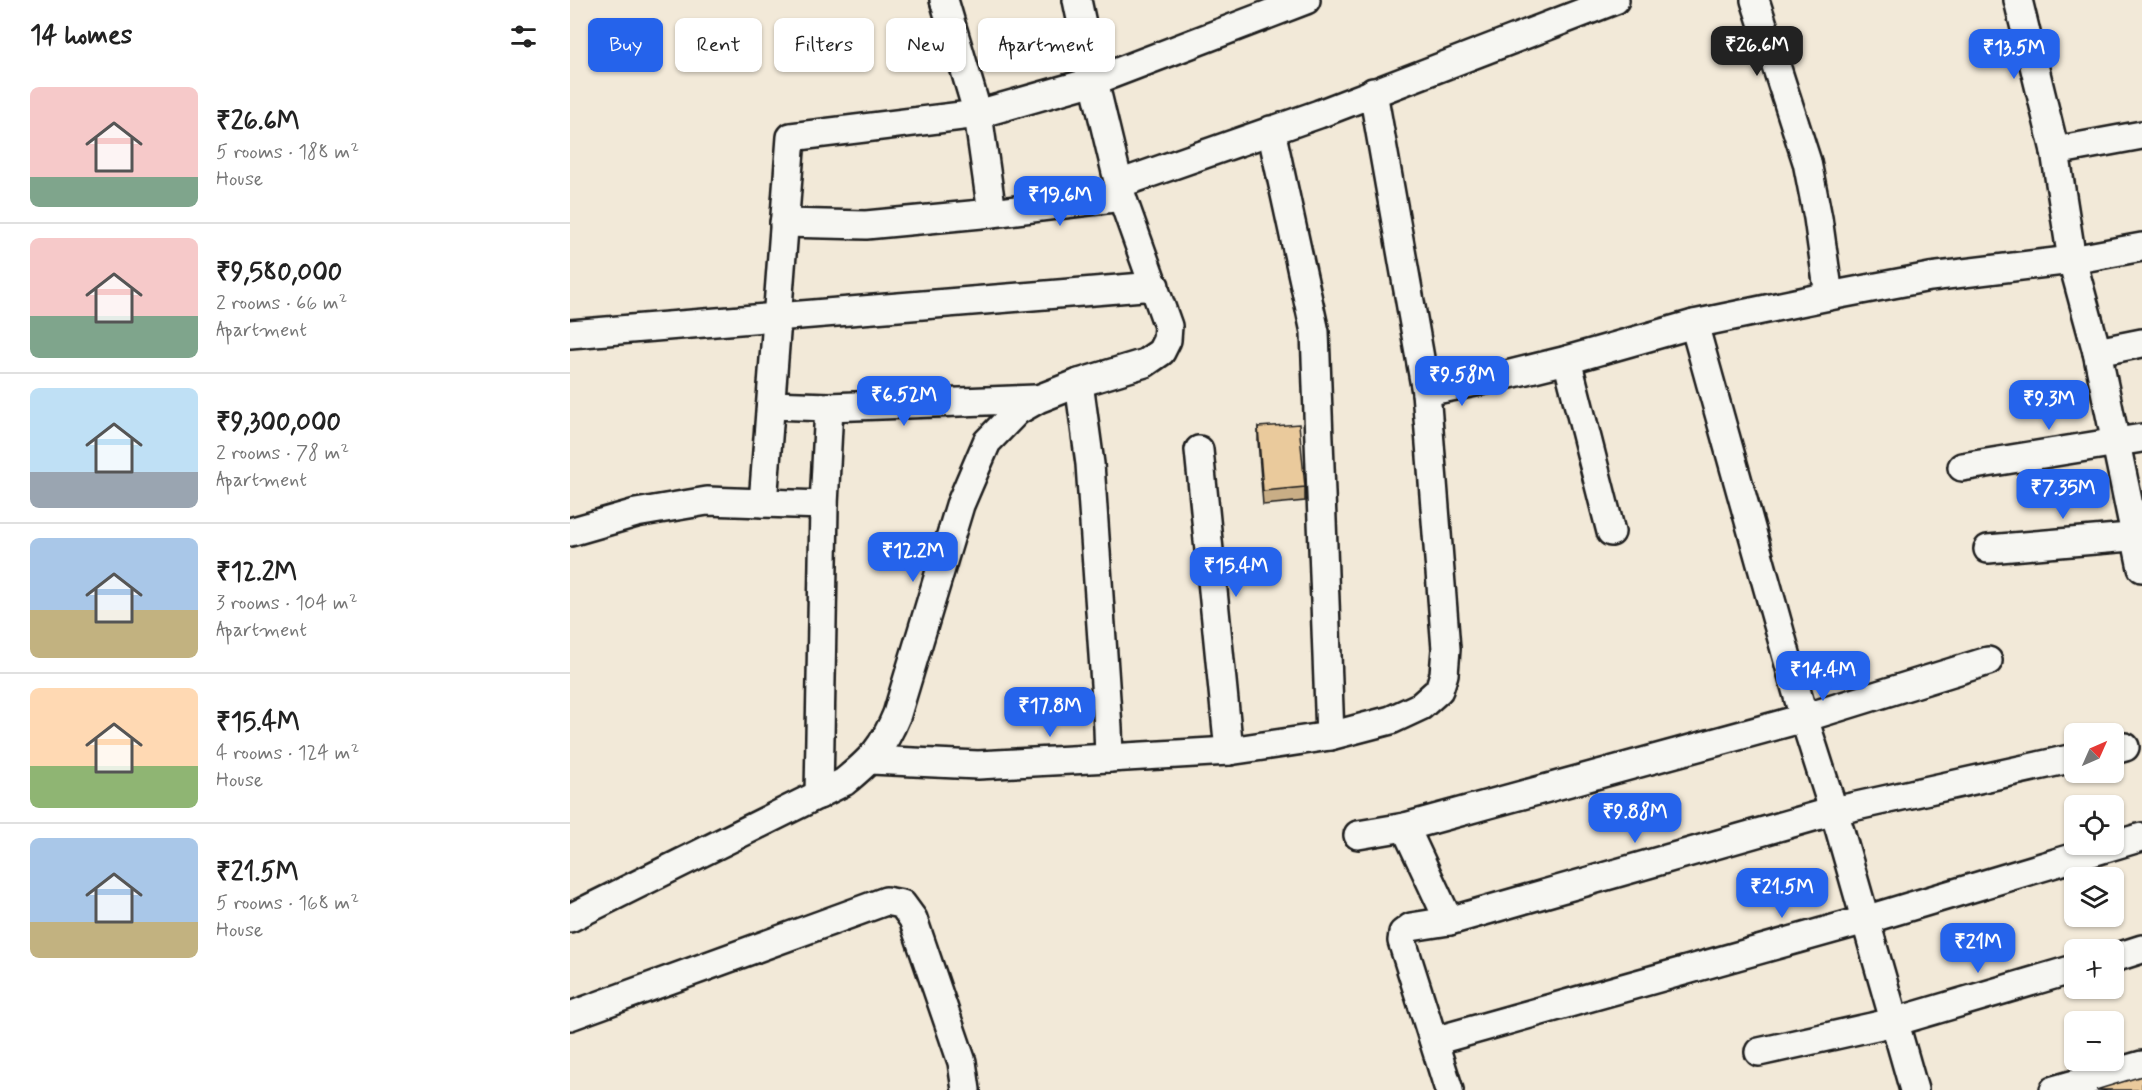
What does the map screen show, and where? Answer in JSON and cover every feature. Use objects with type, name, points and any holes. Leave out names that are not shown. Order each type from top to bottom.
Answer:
[{"type":"street","points":[[944,0],[978,114],[992,213]]},
{"type":"street","points":[[570,918],[844,782],[871,760],[889,734],[897,714],[960,505],[987,442],[1017,411],[1038,399],[1079,383],[1145,363],[1161,352],[1167,340],[1168,326],[1121,191],[1077,0]]},
{"type":"street","points":[[763,503],[791,137],[978,114],[1094,81],[1306,0]]},
{"type":"street","points":[[784,224],[866,225],[992,213],[1121,191],[1271,130],[1319,114],[1615,0]]},
{"type":"street","points":[[1755,0],[1807,162],[1829,296]]},
{"type":"street","points":[[2018,0],[2055,151],[2072,260],[2097,352],[2129,441],[2142,568]]},
{"type":"street","points":[[871,760],[978,765],[1229,751],[1330,736],[1391,720],[1420,706],[1438,690],[1444,674],[1446,649],[1426,392],[1373,92]]},
{"type":"street","points":[[1271,130],[1315,332],[1330,736]]},
{"type":"street","points":[[2055,151],[2142,135]]},
{"type":"street","points":[[1426,392],[1567,360],[1694,324],[1829,296],[1930,277],[2072,260],[2142,248]]},
{"type":"street","points":[[570,334],[1155,286]]},
{"type":"street","points":[[1694,324],[1804,718],[1914,1090]]},
{"type":"street","points":[[2097,352],[2142,344]]},
{"type":"street","points":[[1567,360],[1611,532]]},
{"type":"street","points":[[1079,383],[1090,464],[1108,728],[1108,758]]},
{"type":"street","points":[[771,405],[829,407],[1038,399]]},
{"type":"street","points":[[819,795],[824,505],[829,407]]},
{"type":"street","points":[[1962,467],[2129,441]]},
{"type":"street","points":[[1199,450],[1229,751]]},
{"type":"street","points":[[570,532],[636,513],[707,501],[824,505]]},
{"type":"street","points":[[1988,549],[2139,536]]},
{"type":"street","points":[[1358,836],[1405,827],[1804,718],[1988,661]]},
{"type":"street","points":[[1449,1090],[1402,937],[1405,930],[1449,921],[1833,811],[2064,760]]},
{"type":"street","points":[[1405,827],[1449,921]]},
{"type":"street","points":[[1434,1041],[1865,920],[2142,837]]},
{"type":"street","points":[[570,1016],[886,901],[902,904],[913,919],[963,1062],[966,1090]]},
{"type":"street","points":[[2124,955],[2142,950]]},
{"type":"street","points":[[1759,1052],[1894,1022],[2064,972]]},
{"type":"street","points":[[2054,1090],[2142,1065]]},
{"type":"building","points":[[1299,424],[1305,487],[1263,491],[1258,427]]},
{"type":"building","points":[[2142,1076],[2142,1090],[2096,1090]]}]
